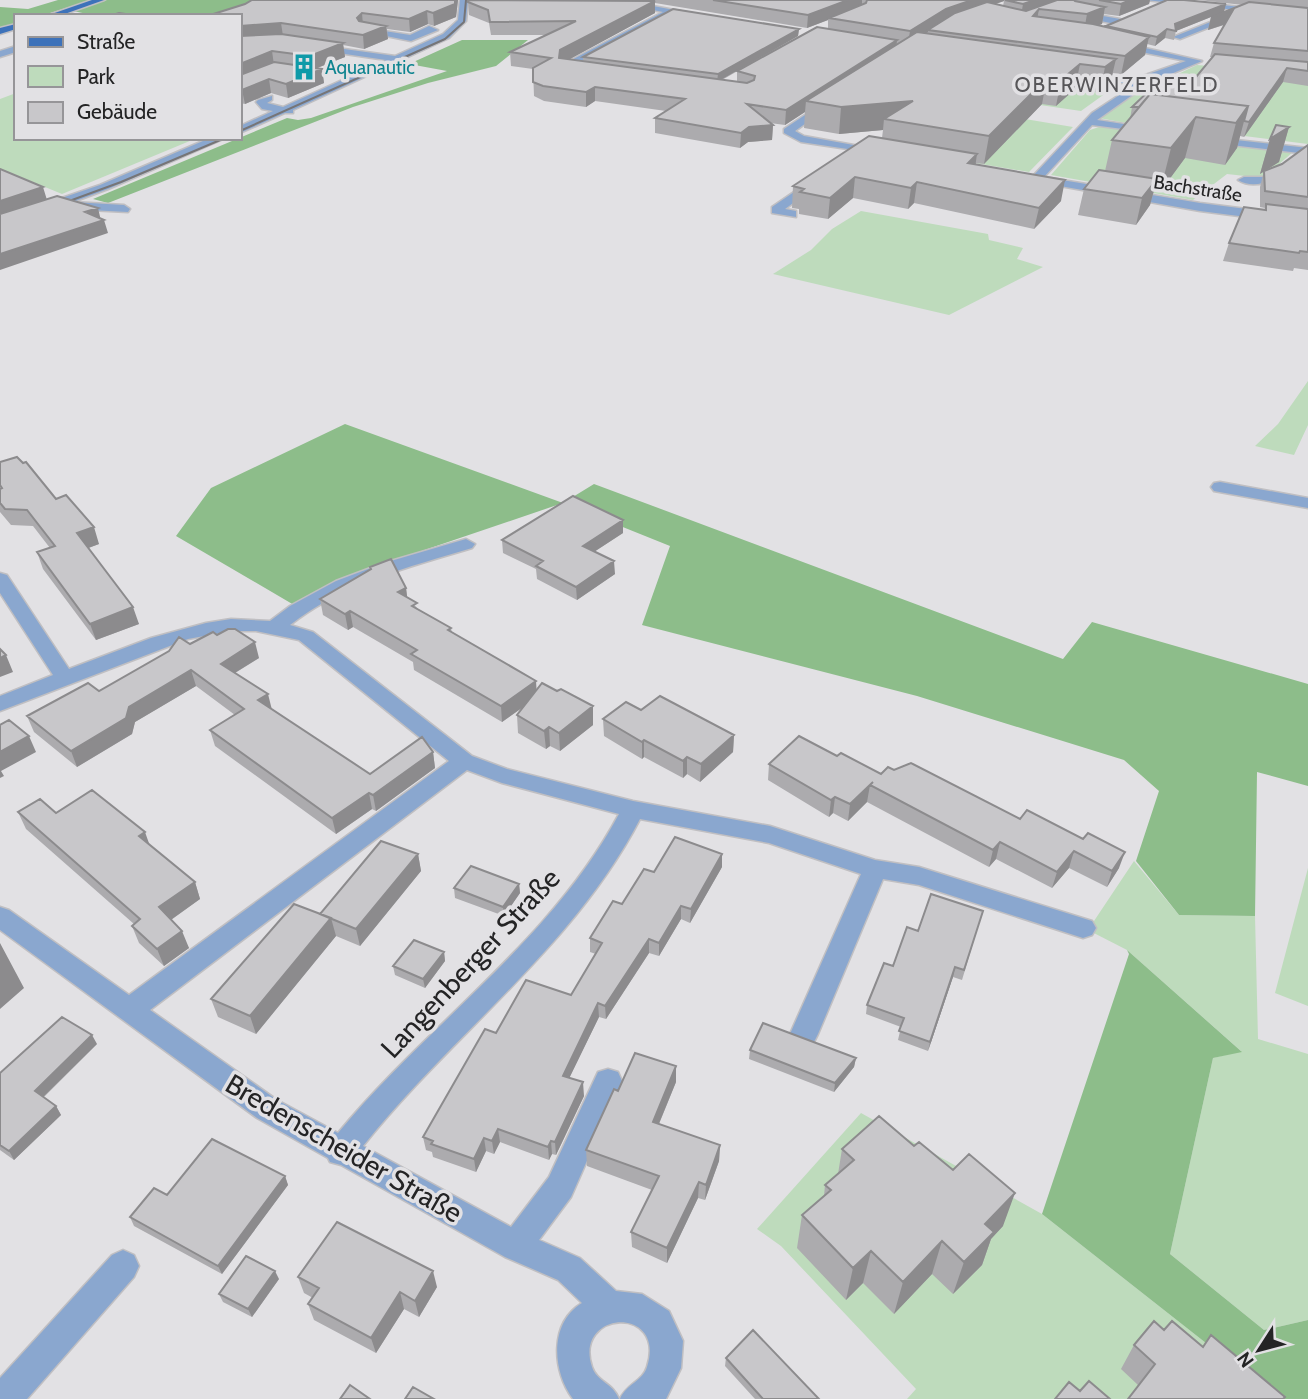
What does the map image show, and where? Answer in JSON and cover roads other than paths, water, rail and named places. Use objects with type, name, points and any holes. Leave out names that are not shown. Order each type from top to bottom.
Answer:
[{"type":"main road","points":[[56,14],[100,0]]},
{"type":"street","points":[[242,129],[284,110],[330,84],[347,81],[456,28],[464,16],[464,0]]},
{"type":"street","points":[[607,0],[706,16]]},
{"type":"street","points":[[625,2],[646,0]]},
{"type":"street","points":[[1151,5],[1166,2],[1308,16]]},
{"type":"street","points":[[1151,5],[1165,12]]},
{"type":"street","points":[[1177,37],[1244,10]]},
{"type":"street","points":[[586,72],[565,67],[670,11]]},
{"type":"street","points":[[1075,13],[1121,22]]},
{"type":"street","points":[[1280,25],[1293,15]]},
{"type":"street","points":[[1101,30],[1131,18]]},
{"type":"street","points":[[365,31],[411,38],[433,27],[411,24]]},
{"type":"street","points":[[429,29],[456,28]]},
{"type":"street","points":[[1108,42],[1209,63]]},
{"type":"street","points":[[329,48],[310,50],[348,48],[396,59]]},
{"type":"street","points":[[1074,75],[1135,82],[1156,77],[1195,61]]},
{"type":"street","points":[[1089,122],[1119,97],[1135,89],[1135,82]]},
{"type":"street","points":[[330,84],[350,93]]},
{"type":"street","points":[[269,98],[261,102],[266,107],[309,115]]},
{"type":"street","points":[[835,99],[788,131],[794,136],[857,153],[895,155]]},
{"type":"street","points":[[1089,122],[1153,134],[1167,134]]},
{"type":"street","name":"Bachstraße","points":[[1089,122],[1030,178],[1209,208],[1308,221]]},
{"type":"street","points":[[1193,138],[1295,149],[1300,154],[1267,180],[1244,180]]},
{"type":"street","points":[[0,223],[61,203],[215,140]]},
{"type":"street","points":[[792,214],[776,210],[830,172]]},
{"type":"street","points":[[61,203],[77,207],[124,209]]},
{"type":"street","points":[[1220,486],[1308,503]]},
{"type":"street","points":[[276,626],[290,614],[350,579],[466,544]]},
{"type":"street","points":[[0,579],[65,678]]},
{"type":"street","points":[[0,704],[170,637],[228,624],[276,626],[306,636],[464,761],[502,775],[633,809],[770,835],[875,869],[919,876],[1083,928]]},
{"type":"street","points":[[128,1011],[464,761]]},
{"type":"street","name":"Langenberger Straße","points":[[340,1152],[441,1040],[541,940],[585,889],[620,836],[633,809]]},
{"type":"street","points":[[804,1034],[875,869]]},
{"type":"street","name":"Bredenscheider Straße","points":[[0,917],[267,1109],[340,1152],[516,1246],[569,1269],[609,1306]]},
{"type":"street","points":[[516,1246],[560,1187],[608,1081]]},
{"type":"street","points":[[4,1399],[123,1266]]},
{"type":"street","points":[[586,1395],[575,1373],[572,1356],[574,1339],[588,1318],[609,1306],[625,1304],[640,1308],[654,1318],[663,1330],[667,1345],[662,1375],[653,1388],[637,1399]]},
{"type":"tram line","points":[[242,130],[445,39],[464,22],[466,0]]},
{"type":"tram line","points":[[53,207],[220,140]]},
{"type":"place","name":"Aquanautic","points":[[304,67]]},
{"type":"district","name":"OBERWINZERFELD","points":[[1117,85]]}]
